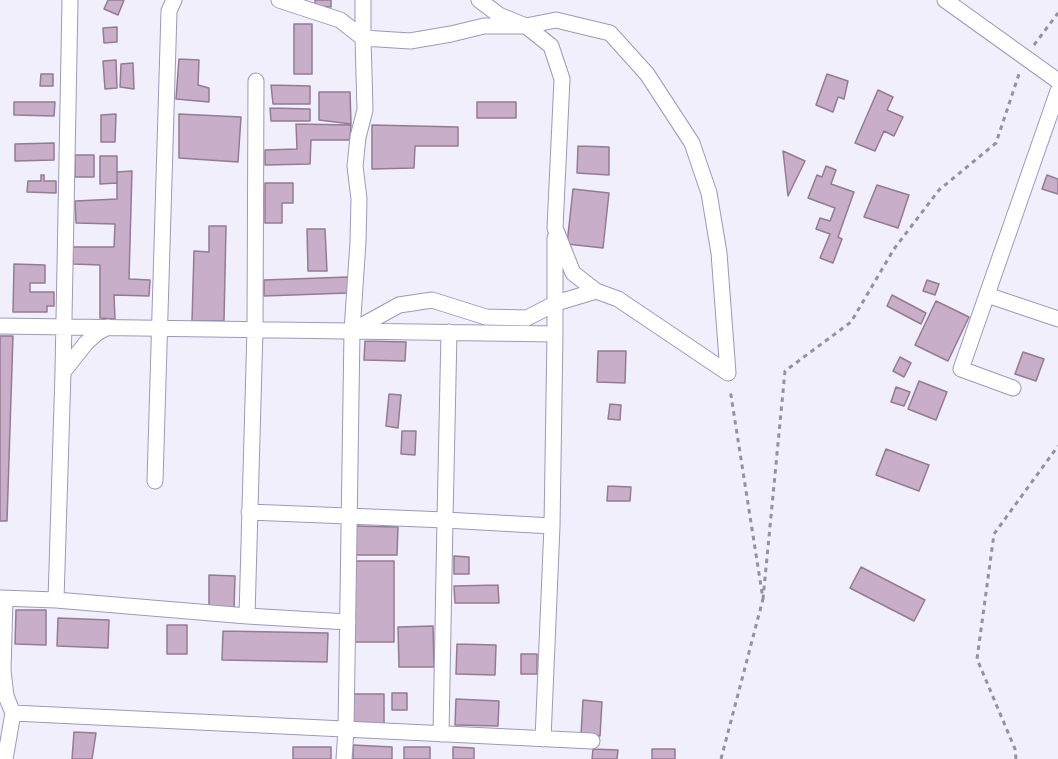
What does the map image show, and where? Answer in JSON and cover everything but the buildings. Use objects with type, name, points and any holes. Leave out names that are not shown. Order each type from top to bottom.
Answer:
[{"type":"street","points":[[56,600],[70,0]]},
{"type":"street","points":[[155,481],[169,11],[174,0]]},
{"type":"street","points":[[279,0],[340,20],[363,38],[410,41],[484,26],[526,26],[556,20],[610,33],[647,74],[692,143],[709,193],[720,253],[728,373]]},
{"type":"street","points":[[344,759],[352,331],[359,199],[355,166],[358,137],[365,110],[363,0]]},
{"type":"street","points":[[479,0],[499,15],[526,26],[551,46],[562,79],[555,228],[552,526],[543,739]]},
{"type":"street","points":[[945,0],[1058,81]]},
{"type":"street","points":[[247,616],[255,329],[256,81]]},
{"type":"street","points":[[1013,388],[961,369],[1058,92]]},
{"type":"street","points":[[555,228],[573,273],[597,291],[618,299],[728,373]]},
{"type":"street","points":[[352,331],[399,305],[432,300],[486,317],[527,318],[556,303],[597,291]]},
{"type":"street","points":[[987,295],[1058,319]]},
{"type":"street","points":[[0,326],[555,333]]},
{"type":"street","points":[[63,372],[86,343],[108,327]]},
{"type":"street","points":[[441,734],[449,332]]},
{"type":"street","points":[[249,512],[552,526]]},
{"type":"street","points":[[5,759],[12,713],[6,696],[3,671],[2,599],[56,600],[348,622]]},
{"type":"street","points":[[12,713],[592,741]]},
{"type":"path","points":[[722,759],[763,599],[785,371],[851,322],[894,249],[939,190],[996,143],[1024,57],[1058,13]]},
{"type":"path","points":[[728,373],[763,599]]},
{"type":"path","points":[[1016,759],[1015,749],[977,660],[994,534],[1058,446]]}]
